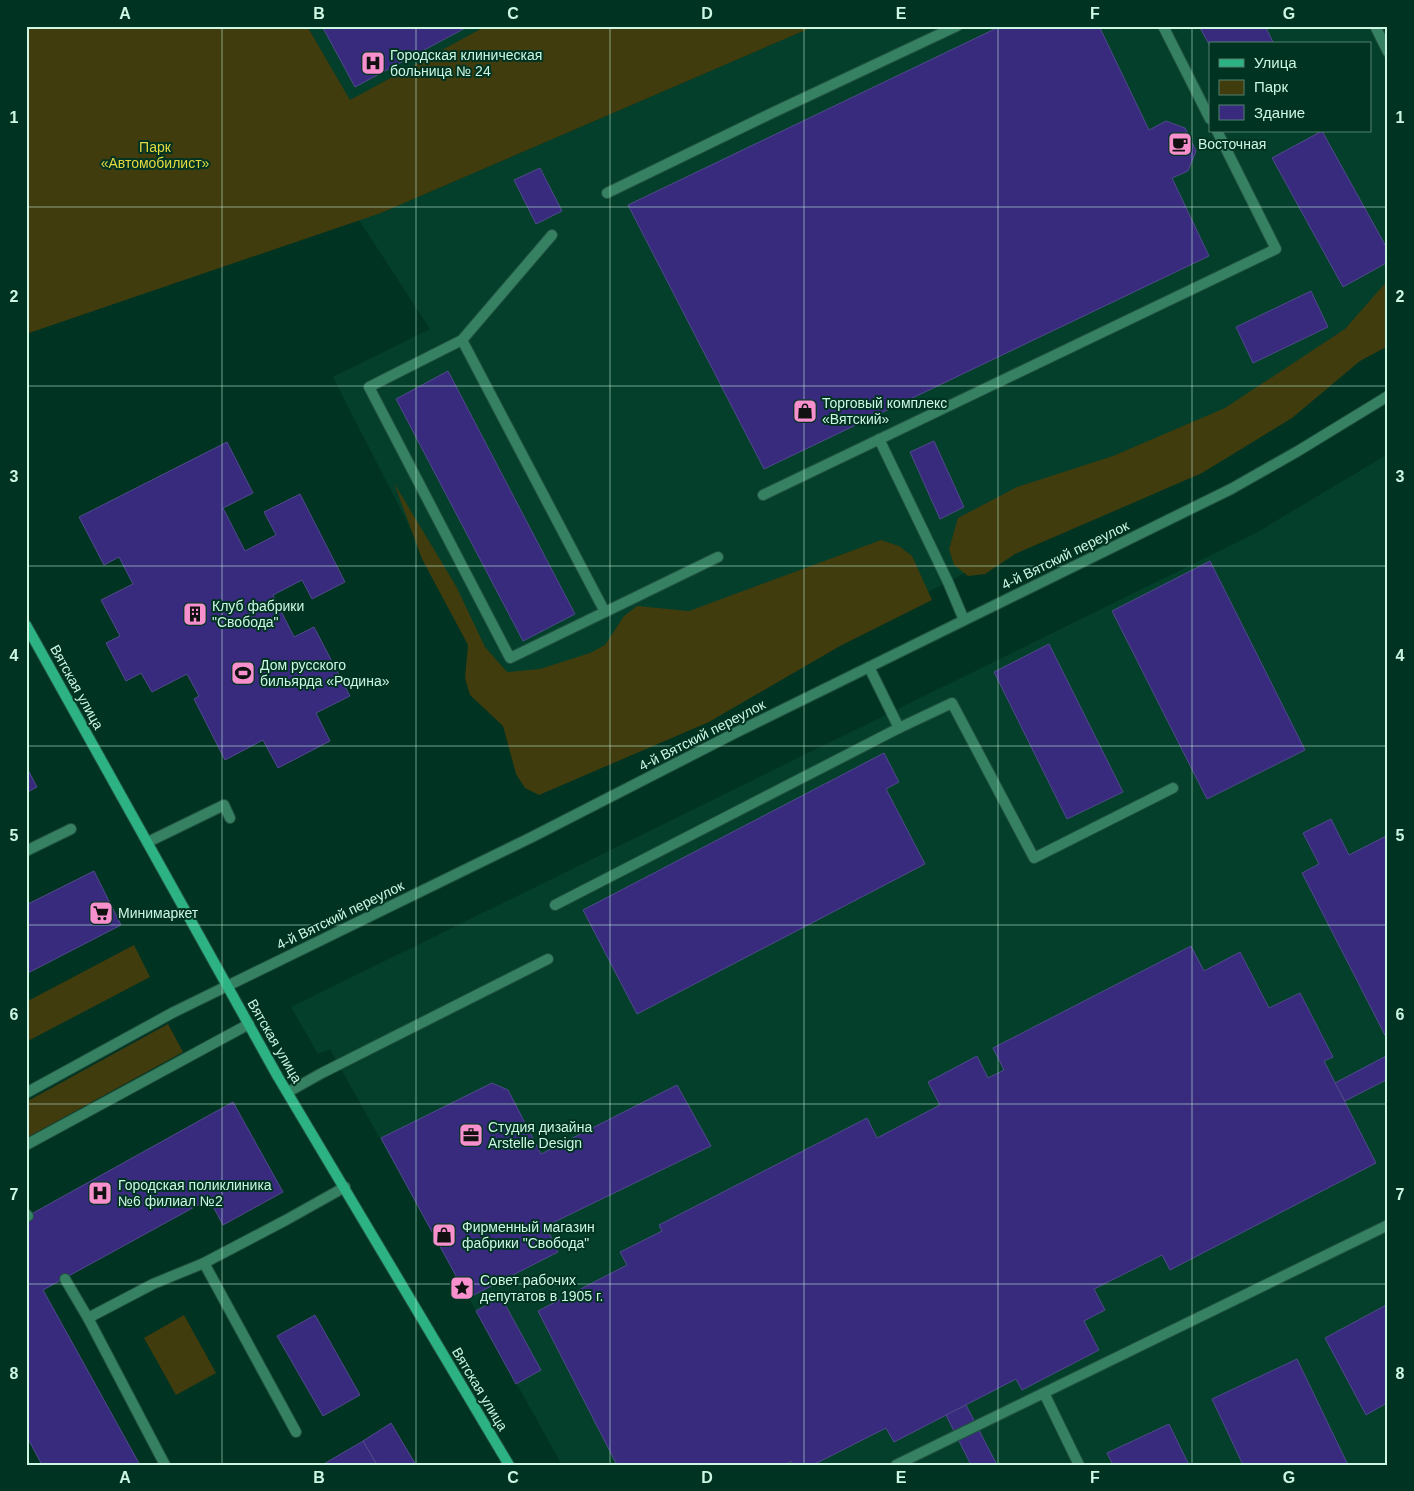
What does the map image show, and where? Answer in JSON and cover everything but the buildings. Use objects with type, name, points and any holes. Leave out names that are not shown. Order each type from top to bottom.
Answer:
[{"type":"street","points":[[607,193],[957,26]]},
{"type":"street","points":[[1163,26],[1209,117]]},
{"type":"street","points":[[1375,26],[1388,52]]},
{"type":"street","points":[[763,495],[1276,249],[1217,132]]},
{"type":"street","points":[[552,235],[462,340],[369,387],[510,658],[718,557]]},
{"type":"street","points":[[462,340],[604,612]]},
{"type":"street","name":"4-й Вятский переулок","points":[[26,1093],[172,1013],[532,837],[869,667],[1231,489],[1388,396]]},
{"type":"street","points":[[879,439],[948,582],[964,620]]},
{"type":"street","name":"Вятская улица","points":[[26,625],[288,1092],[509,1465]]},
{"type":"street","points":[[869,667],[899,728]]},
{"type":"street","points":[[555,905],[899,728],[952,703],[1034,858],[1173,788]]},
{"type":"street","points":[[148,842],[224,804],[230,818]]},
{"type":"street","points":[[26,851],[71,829]]},
{"type":"street","points":[[288,1092],[548,959]]},
{"type":"street","points":[[26,1145],[249,1024]]},
{"type":"street","points":[[88,1318],[153,1284],[204,1262],[345,1187]]},
{"type":"street","points":[[896,1465],[1388,1225]]},
{"type":"street","points":[[204,1262],[296,1432]]},
{"type":"street","points":[[65,1279],[88,1318],[166,1465]]},
{"type":"street","points":[[1044,1393],[1079,1465]]},
{"type":"shaded area","name":"Городская клиническая больница № 24","points":[[307,26],[486,26],[350,101]]},
{"type":"shaded area","name":"Торговый комплекс «Вятский»","points":[[815,26],[1388,26],[1388,332],[1205,444],[948,582],[541,784],[333,377],[430,329],[359,220],[381,213]]},
{"type":"shaded area","points":[[1388,454],[1388,1465],[562,1465],[330,1049],[318,1054],[291,1007],[1256,533]]},
{"type":"green space","name":"Парк «Автомобилист»","points":[[26,26],[307,26],[350,100],[486,26],[815,26],[381,213],[26,334]]},
{"type":"green space","points":[[1388,280],[1388,346],[1360,361],[1292,418],[1202,473],[1015,554],[985,574],[968,576],[954,565],[949,549],[958,518],[1017,487],[1113,456],[1225,408],[1345,329]]},
{"type":"green space","points":[[394,483],[456,586],[485,647],[507,672],[540,669],[590,653],[605,645],[624,616],[637,606],[689,611],[881,540],[899,546],[912,556],[932,600],[840,646],[709,722],[539,795],[525,788],[516,774],[503,726],[470,695],[465,678],[468,645],[422,559]]},
{"type":"green space","points":[[134,945],[150,977],[26,1042],[26,1002]]},
{"type":"green space","points":[[168,1024],[183,1052],[26,1138],[26,1102]]},
{"type":"green space","points":[[184,1315],[216,1373],[176,1395],[144,1338]]},
{"type":"place","name":"Городская клиническая больница № 24","points":[[373,63]]},
{"type":"place","name":"Восточная","points":[[1180,144]]},
{"type":"place","name":"Торговый комплекс «Вятский»","points":[[805,411]]},
{"type":"place","name":"Клуб фабрики \"Свобода\"","points":[[195,614]]},
{"type":"place","name":"Дом русского бильярда «Родина»","points":[[243,673]]},
{"type":"place","name":"Минимаркет","points":[[101,913]]},
{"type":"place","name":"Студия дизайна Arstelle Design","points":[[471,1135]]},
{"type":"place","name":"Городская поликлиника №6 филиал №2","points":[[100,1193]]},
{"type":"place","name":"Фирменный магазин фабрики \"Свобода\"","points":[[444,1235]]},
{"type":"place","name":"Совет рабочих депутатов в 1905 г.","points":[[462,1288]]}]
